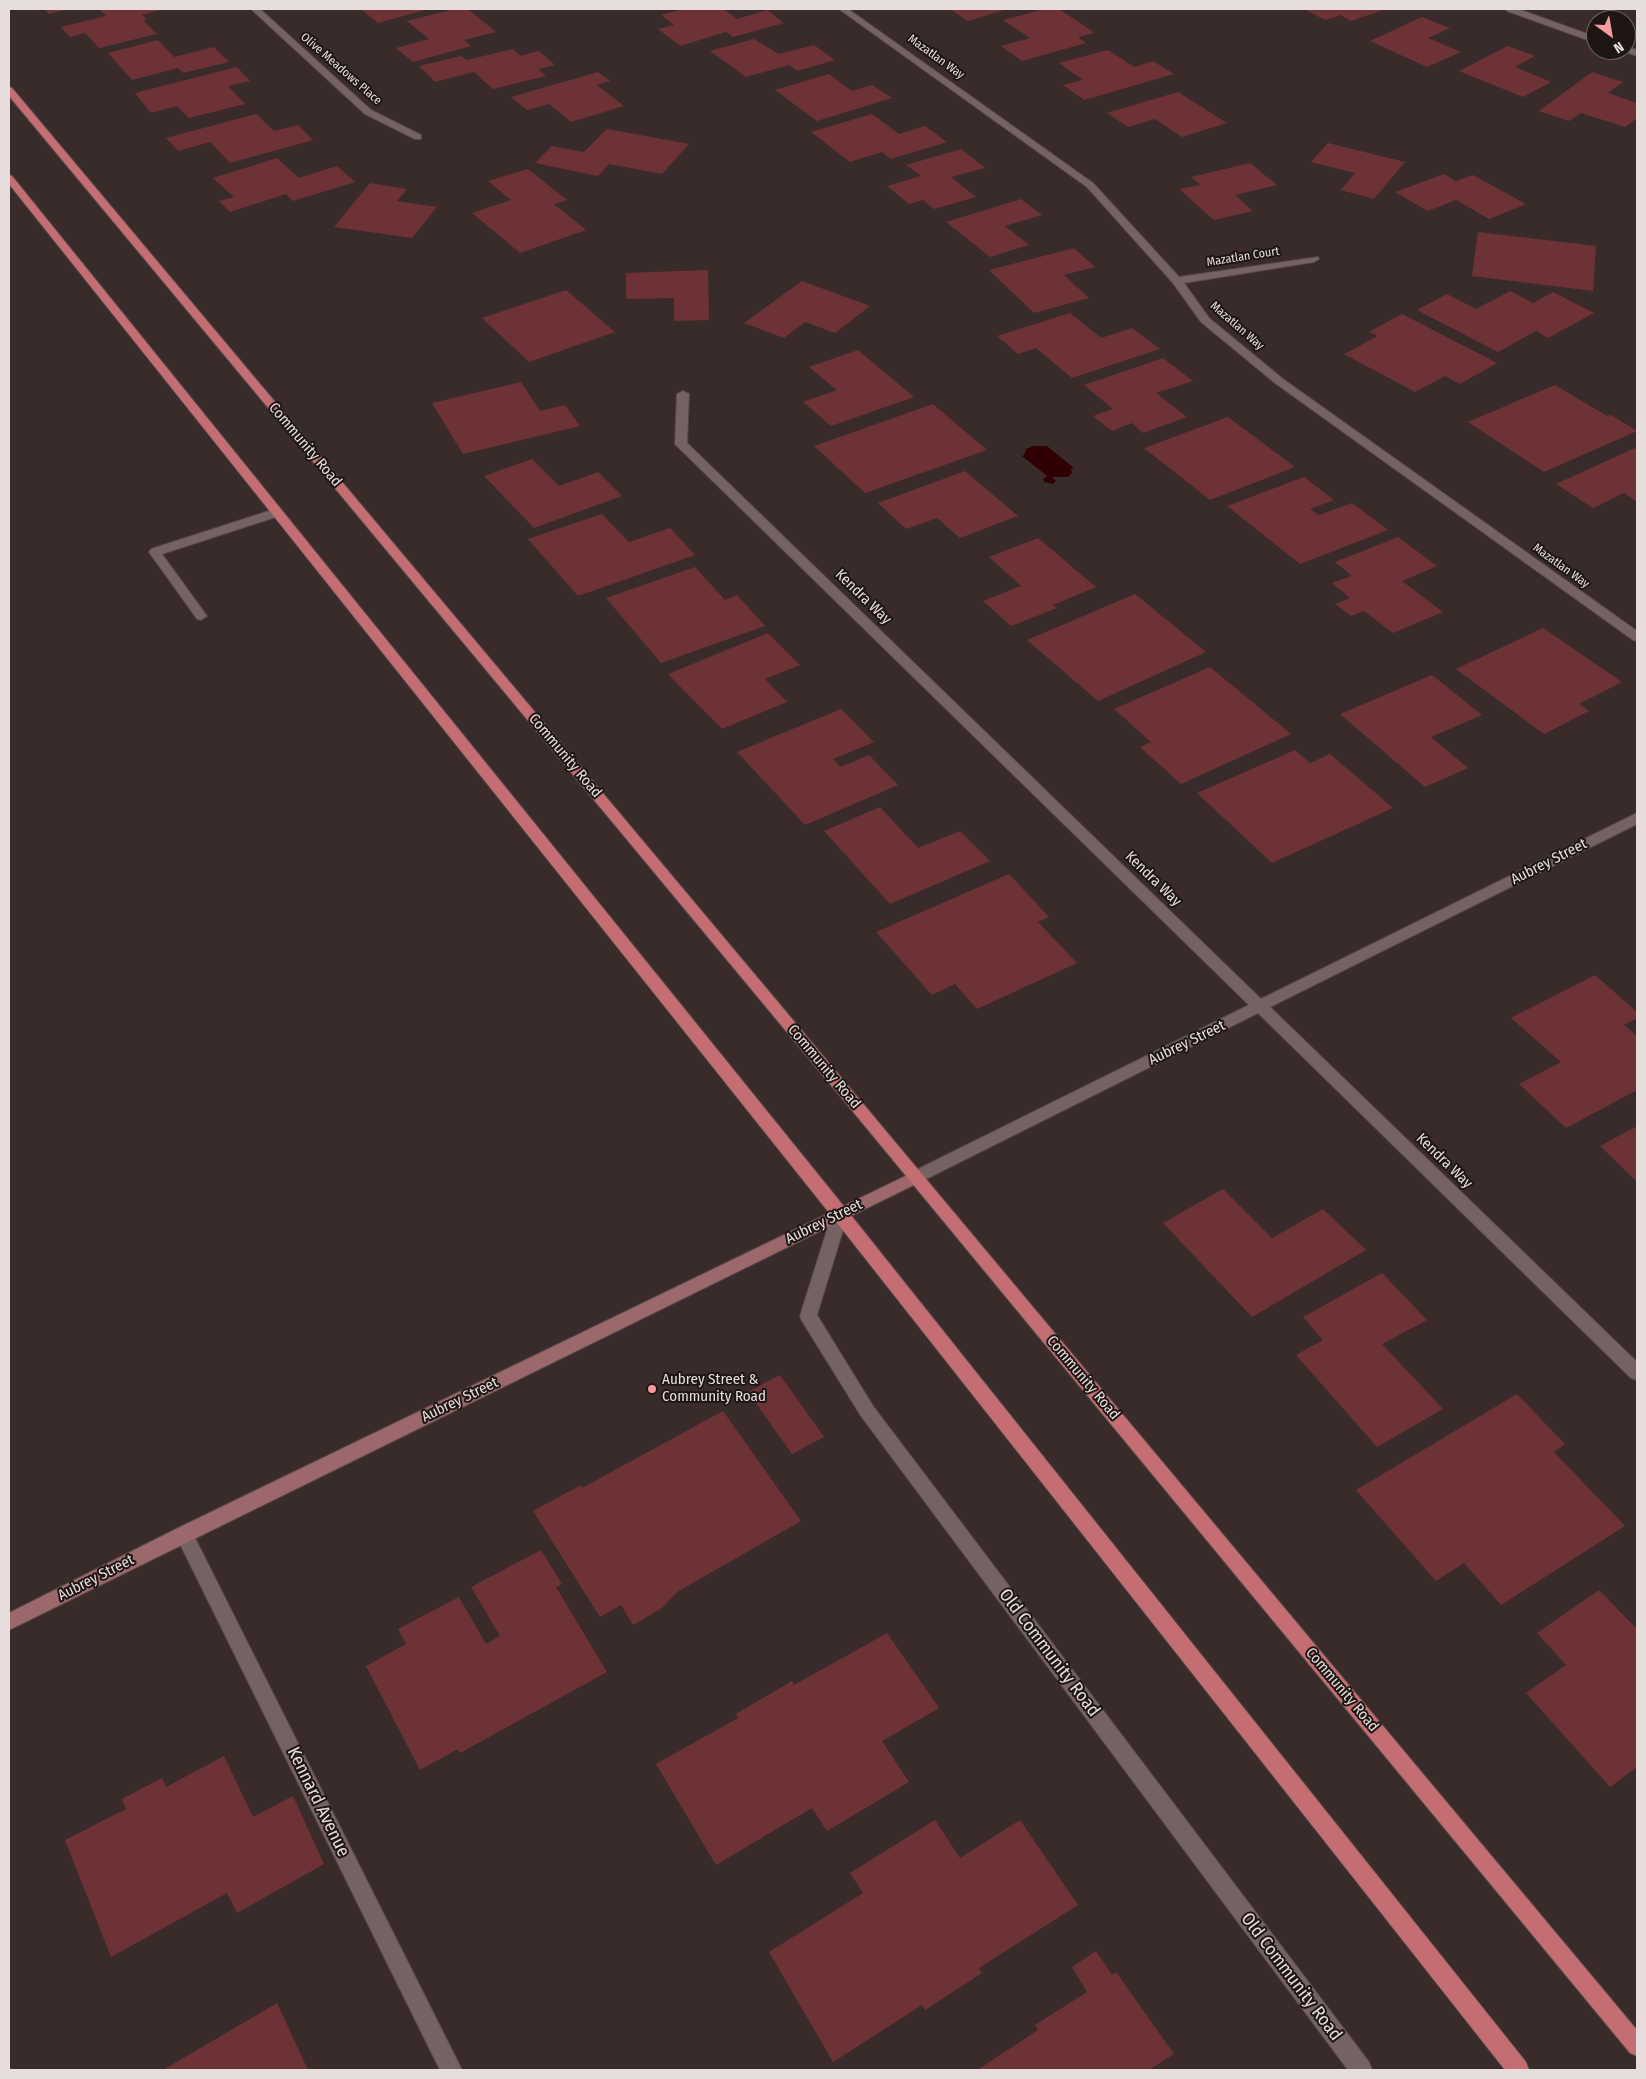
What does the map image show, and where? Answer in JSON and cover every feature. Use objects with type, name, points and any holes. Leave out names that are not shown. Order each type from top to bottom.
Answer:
[{"type":"main road","name":"Community Road","points":[[9,90],[916,1177],[1637,2046]]},
{"type":"main road","points":[[9,178],[275,513],[840,1214],[1518,2070]]},
{"type":"street","name":"Olive Meadows Place","points":[[255,9],[368,112],[418,137]]},
{"type":"street","name":"Mazatlan Way","points":[[843,9],[1090,185],[1177,281],[1205,320],[1279,380],[1637,638]]},
{"type":"street","points":[[1510,9],[1586,36]]},
{"type":"street","name":"Mazatlan Court","points":[[1177,281],[1314,259]]},
{"type":"street","name":"Kendra Way","points":[[683,394],[681,444],[1262,1006],[1637,1373]]},
{"type":"street","points":[[201,616],[155,552],[275,513]]},
{"type":"street","name":"Aubrey Street","points":[[9,1622],[184,1534],[916,1177],[1637,818]]},
{"type":"street","name":"Old Community Road","points":[[840,1214],[808,1316],[868,1411],[1361,2070]]},
{"type":"street","name":"Kennard Avenue","points":[[184,1534],[451,2070]]},
{"type":"shaded area","points":[[1033,446],[1047,446],[1074,468],[1071,469],[1072,473],[1068,477],[1052,477],[1056,481],[1053,484],[1044,482],[1043,479],[1047,476],[1022,456],[1026,449]]},
{"type":"building","points":[[44,9],[70,9],[49,14]]},
{"type":"building","points":[[164,9],[142,15],[147,19],[143,20],[157,34],[99,48],[85,33],[70,37],[61,27],[106,16],[100,10]]},
{"type":"building","points":[[361,9],[429,9],[378,23]]},
{"type":"building","points":[[454,9],[468,9],[496,32],[464,40],[471,46],[413,62],[396,48],[429,39],[407,21]]},
{"type":"building","points":[[684,9],[724,9],[737,19],[767,10],[784,23],[733,37],[726,32],[680,46],[658,29],[674,25],[661,15]]},
{"type":"building","points":[[950,9],[1007,9],[968,21]]},
{"type":"building","points":[[1045,9],[1059,9],[1095,33],[1078,37],[1086,43],[1022,61],[1001,46],[1030,38],[1003,20]]},
{"type":"building","points":[[1304,9],[1386,9],[1351,21],[1340,15],[1325,20]]},
{"type":"building","points":[[1422,17],[1450,28],[1428,38],[1461,52],[1427,67],[1370,41]]},
{"type":"building","points":[[754,39],[779,54],[814,45],[835,60],[797,71],[789,65],[746,77],[710,51]]},
{"type":"building","points":[[158,40],[174,57],[214,47],[229,62],[183,73],[178,68],[132,80],[108,53]]},
{"type":"building","points":[[1508,46],[1535,56],[1515,67],[1551,82],[1523,97],[1459,71]]},
{"type":"building","points":[[513,49],[520,56],[539,51],[555,65],[538,69],[546,76],[493,89],[474,72],[435,82],[419,66],[461,56],[467,60]]},
{"type":"building","points":[[1108,50],[1134,67],[1153,61],[1174,74],[1084,100],[1063,85],[1083,80],[1059,63]]},
{"type":"building","points":[[237,67],[250,81],[228,86],[245,104],[189,118],[177,106],[151,113],[135,93]]},
{"type":"building","points":[[598,72],[610,81],[597,85],[624,106],[571,122],[549,104],[527,110],[511,97]]},
{"type":"building","points":[[1592,72],[1623,82],[1608,93],[1637,103],[1637,118],[1625,127],[1581,113],[1569,121],[1539,111]]},
{"type":"building","points":[[829,74],[852,91],[872,85],[892,98],[817,121],[775,90]]},
{"type":"building","points":[[1178,92],[1227,123],[1182,137],[1155,119],[1128,127],[1107,113]]},
{"type":"building","points":[[256,114],[274,131],[298,125],[313,140],[230,163],[210,142],[178,151],[166,138]]},
{"type":"building","points":[[872,114],[899,134],[925,126],[947,142],[891,159],[882,152],[850,162],[811,132]]},
{"type":"building","points":[[607,129],[689,144],[662,174],[609,164],[598,176],[535,163],[552,146],[584,152]]},
{"type":"building","points":[[1328,143],[1405,162],[1374,199],[1341,190],[1355,173],[1311,162]]},
{"type":"building","points":[[961,149],[985,168],[951,177],[976,197],[934,209],[923,200],[909,204],[887,186],[921,176],[906,165]]},
{"type":"building","points":[[277,158],[299,178],[337,166],[355,182],[293,201],[286,194],[230,212],[219,201],[234,197],[213,178]]},
{"type":"building","points":[[1250,163],[1277,185],[1235,195],[1253,211],[1214,220],[1179,189],[1200,185],[1191,177]]},
{"type":"building","points":[[528,169],[567,200],[554,204],[586,230],[520,253],[472,213],[511,200],[488,181]]},
{"type":"building","points":[[1444,174],[1456,181],[1473,175],[1526,204],[1489,219],[1456,200],[1428,211],[1395,192]]},
{"type":"building","points":[[370,183],[407,189],[397,201],[437,207],[412,238],[334,227]]},
{"type":"building","points":[[1021,199],[1042,215],[1005,226],[1029,245],[990,257],[946,222]]},
{"type":"building","points":[[1478,232],[1596,246],[1593,291],[1472,276]]},
{"type":"building","points":[[1074,248],[1095,267],[1064,275],[1089,298],[1034,313],[989,270]]},
{"type":"building","points":[[708,270],[709,320],[674,321],[674,298],[626,299],[626,273]]},
{"type":"building","points":[[802,281],[870,306],[835,333],[805,322],[784,338],[744,323]]},
{"type":"building","points":[[566,290],[615,332],[529,362],[482,318]]},
{"type":"building","points":[[1510,291],[1533,303],[1553,292],[1594,313],[1548,338],[1536,331],[1498,352],[1417,310],[1447,294],[1476,309]]},
{"type":"building","points":[[1070,313],[1101,338],[1132,328],[1160,349],[1072,378],[1036,348],[1018,354],[997,336]]},
{"type":"building","points":[[1402,314],[1497,363],[1460,384],[1445,376],[1415,392],[1344,354],[1378,336],[1369,332]]},
{"type":"building","points":[[858,350],[914,397],[831,426],[803,402],[837,390],[809,367]]},
{"type":"building","points":[[1163,358],[1193,381],[1156,393],[1187,417],[1143,433],[1132,423],[1112,431],[1093,416],[1113,409],[1084,385]]},
{"type":"building","points":[[521,382],[540,411],[565,405],[580,426],[463,454],[432,403]]},
{"type":"building","points":[[1555,385],[1607,416],[1611,415],[1637,431],[1544,472],[1468,422]]},
{"type":"building","points":[[933,404],[987,450],[865,493],[814,446]]},
{"type":"building","points":[[1228,417],[1295,467],[1210,500],[1144,448]]},
{"type":"building","points":[[1635,448],[1637,450],[1637,502],[1624,493],[1593,508],[1556,484]]},
{"type":"building","points":[[532,459],[559,486],[598,472],[622,496],[534,528],[484,476]]},
{"type":"building","points":[[965,471],[1018,516],[960,538],[937,518],[906,529],[878,503]]},
{"type":"building","points":[[1304,477],[1334,500],[1310,509],[1319,515],[1352,503],[1388,530],[1300,564],[1227,506]]},
{"type":"building","points":[[602,514],[629,542],[670,528],[695,555],[578,596],[528,539]]},
{"type":"building","points":[[1398,537],[1437,566],[1402,581],[1443,612],[1393,633],[1364,611],[1351,616],[1335,604],[1350,598],[1332,583],[1352,576],[1335,562]]},
{"type":"building","points":[[1038,538],[1096,587],[1053,605],[1057,608],[1011,626],[983,601],[1021,586],[989,557]]},
{"type":"building","points":[[695,567],[725,600],[737,595],[765,626],[661,663],[606,598]]},
{"type":"building","points":[[1135,594],[1206,652],[1098,701],[1027,640]]},
{"type":"building","points":[[1543,628],[1622,682],[1579,704],[1589,711],[1544,734],[1456,669]]},
{"type":"building","points":[[768,633],[800,665],[765,679],[787,702],[722,729],[668,674]]},
{"type":"building","points":[[1210,667],[1291,734],[1181,784],[1140,747],[1151,742],[1114,709]]},
{"type":"building","points":[[1432,675],[1482,715],[1431,737],[1468,768],[1425,787],[1340,714]]},
{"type":"building","points":[[841,709],[874,742],[833,759],[841,767],[869,755],[898,785],[805,825],[737,752]]},
{"type":"building","points":[[1295,750],[1310,763],[1330,754],[1393,808],[1272,863],[1197,793]]},
{"type":"building","points":[[880,807],[918,848],[960,831],[990,861],[890,904],[824,831]]},
{"type":"building","points":[[1009,874],[1049,917],[1038,922],[1077,963],[977,1009],[955,984],[932,995],[876,932]]},
{"type":"building","points":[[1595,975],[1637,1012],[1637,1018],[1624,1025],[1637,1036],[1637,1090],[1566,1128],[1519,1084],[1561,1062],[1511,1018]]},
{"type":"building","points":[[1637,1126],[1637,1182],[1600,1146]]},
{"type":"building","points":[[1223,1189],[1272,1238],[1323,1209],[1366,1250],[1252,1317],[1163,1223]]},
{"type":"building","points":[[1382,1273],[1427,1320],[1382,1344],[1443,1409],[1377,1447],[1296,1355],[1323,1340],[1303,1317]]},
{"type":"building","points":[[780,1375],[824,1437],[792,1454],[748,1392]]},
{"type":"building","points":[[1517,1394],[1565,1444],[1554,1452],[1625,1526],[1501,1605],[1464,1563],[1436,1581],[1356,1490]]},
{"type":"building","points":[[723,1411],[801,1521],[677,1592],[662,1608],[633,1625],[621,1605],[600,1617],[533,1511],[581,1485],[582,1488]]},
{"type":"building","points":[[541,1550],[562,1584],[556,1587],[607,1672],[460,1753],[458,1749],[420,1770],[366,1666],[406,1644],[398,1629],[459,1597],[486,1644],[500,1636],[471,1587]]},
{"type":"building","points":[[1599,1590],[1637,1629],[1637,1767],[1610,1787],[1526,1693],[1566,1665],[1537,1633]]},
{"type":"building","points":[[887,1633],[939,1708],[882,1741],[909,1782],[827,1831],[812,1808],[716,1865],[656,1764],[738,1718],[736,1714],[792,1681],[794,1685]]},
{"type":"building","points":[[224,1756],[253,1817],[293,1796],[324,1864],[237,1913],[227,1893],[111,1957],[65,1840],[126,1809],[122,1799],[162,1778],[166,1787]]},
{"type":"building","points":[[935,1820],[960,1858],[1020,1820],[1078,1905],[979,1968],[982,1973],[925,2010],[922,2005],[833,2062],[769,1952],[863,1893],[850,1873]]},
{"type":"building","points":[[1096,1951],[1112,1975],[1116,1972],[1174,2054],[1149,2070],[977,2070],[1038,2030],[1035,2025],[1087,1992],[1072,1967]]},
{"type":"building","points":[[277,2003],[308,2070],[163,2070]]},
{"type":"place","name":"Aubrey Street & Community Road","points":[[652,1389]]}]
